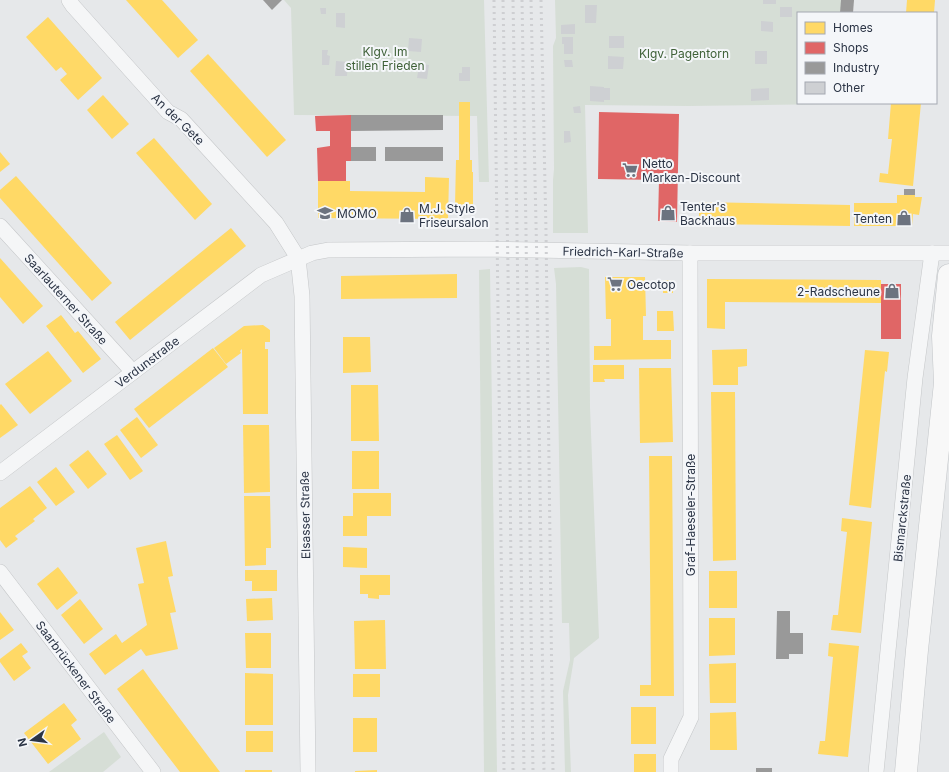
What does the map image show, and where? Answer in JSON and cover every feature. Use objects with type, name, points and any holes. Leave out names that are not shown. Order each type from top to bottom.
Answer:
[{"type":"main road","points":[[906,772],[917,650],[947,376],[943,336],[949,275]]},
{"type":"street","name":"An der Gete","points":[[69,0],[72,6],[168,112],[181,119],[276,223],[298,258]]},
{"type":"street","name":"Saarlauterner Straße","points":[[0,226],[133,372]]},
{"type":"street","name":"Friedrich-Karl-Straße","points":[[298,258],[312,253],[328,250],[486,249],[931,258],[949,253]]},
{"type":"street","name":"Graf-Haeseler-Straße","points":[[671,772],[671,759],[690,717],[690,253]]},
{"type":"street","name":"Verdunstraße","points":[[0,473],[261,275],[298,258]]},
{"type":"street","name":"Elsasser Straße","points":[[298,258],[302,296],[308,772]]},
{"type":"street","name":"Bismarckstraße","points":[[876,772],[915,378],[931,258]]},
{"type":"street","name":"Saarbrückener Straße","points":[[0,572],[153,772]]},
{"type":"green space","name":"Klgv. Im stillen Frieden","points":[[284,0],[484,0],[489,182],[479,182],[477,116],[294,115],[291,8]]},
{"type":"green space","name":"Klgv. Pagentorn","points":[[555,0],[842,0],[841,12],[797,12],[797,104],[834,104],[689,106],[585,105],[588,233],[553,233],[553,46],[556,38]]},
{"type":"green space","points":[[581,267],[589,269],[590,407],[599,638],[574,658],[568,695],[571,772],[565,772],[563,691],[570,660],[569,623],[562,623],[556,284],[554,268]]},
{"type":"green space","points":[[490,269],[497,772],[484,772],[479,270]]},
{"type":"green space","points":[[104,732],[121,757],[103,772],[49,772]]},
{"type":"building: Homes","points":[[126,0],[162,0],[198,40],[178,58]]},
{"type":"building: Homes","points":[[907,0],[935,0],[934,12],[906,12]]},
{"type":"building: Homes","points":[[48,17],[102,78],[78,100],[60,80],[67,74],[61,67],[56,71],[26,37]]},
{"type":"building: Homes","points":[[208,54],[286,140],[267,157],[190,71]]},
{"type":"building: Homes","points":[[103,95],[129,124],[112,139],[87,110]]},
{"type":"building: Homes","points":[[459,102],[470,102],[470,160],[472,160],[473,172],[473,206],[455,206],[456,160],[459,160]]},
{"type":"building: Homes","points":[[891,104],[921,104],[913,186],[879,182],[880,173],[888,174],[892,139],[888,139]]},
{"type":"building: Homes","points":[[154,138],[212,204],[195,220],[136,153]]},
{"type":"building: Homes","points":[[0,152],[10,164],[0,172]]},
{"type":"building: Homes","points":[[16,176],[112,283],[92,301],[0,198],[0,190]]},
{"type":"building: Homes","points":[[425,177],[449,178],[448,219],[318,218],[318,181],[350,181],[350,191],[425,192]]},
{"type":"building: Homes","points":[[897,195],[915,195],[915,197],[922,197],[919,215],[913,214],[912,226],[854,226],[854,203],[897,203]]},
{"type":"building: Homes","points":[[699,202],[850,205],[850,226],[699,224]]},
{"type":"building: Homes","points":[[231,228],[246,246],[130,340],[115,322]]},
{"type":"building: Homes","points":[[0,258],[43,306],[23,324],[0,297]]},
{"type":"building: Homes","points":[[457,274],[457,298],[341,299],[341,276]]},
{"type":"building: Homes","points":[[605,277],[645,277],[646,316],[643,316],[643,340],[671,340],[671,359],[594,360],[594,346],[611,346],[611,319],[606,319]]},
{"type":"building: Homes","points":[[707,279],[881,280],[881,303],[725,302],[725,329],[707,328]]},
{"type":"building: Homes","points":[[663,280],[673,280],[673,293],[663,293]]},
{"type":"building: Homes","points":[[657,311],[673,311],[674,331],[657,331]]},
{"type":"building: Homes","points":[[61,315],[75,333],[78,331],[101,359],[83,373],[46,326]]},
{"type":"building: Homes","points":[[263,325],[270,330],[270,342],[265,342],[265,349],[268,349],[268,414],[243,414],[242,349],[240,351],[241,353],[226,364],[214,348],[244,326]]},
{"type":"building: Homes","points":[[343,337],[370,337],[371,372],[343,373]]},
{"type":"building: Homes","points":[[213,348],[228,367],[149,428],[134,409]]},
{"type":"building: Homes","points":[[747,349],[747,366],[738,367],[738,385],[713,385],[712,350]]},
{"type":"building: Homes","points":[[865,350],[889,352],[887,372],[885,371],[871,508],[849,505]]},
{"type":"building: Homes","points":[[48,351],[72,381],[30,414],[5,384]]},
{"type":"building: Homes","points":[[593,365],[624,365],[624,379],[604,379],[605,382],[593,382]]},
{"type":"building: Homes","points":[[639,368],[671,368],[673,442],[640,443]]},
{"type":"building: Homes","points":[[351,385],[378,385],[379,441],[351,441]]},
{"type":"building: Homes","points":[[711,392],[735,392],[736,560],[713,561]]},
{"type":"building: Homes","points":[[1,404],[18,425],[0,438],[0,405]]},
{"type":"building: Homes","points":[[137,417],[158,445],[141,458],[120,430]]},
{"type":"building: Homes","points":[[243,425],[269,425],[270,492],[244,493]]},
{"type":"building: Homes","points":[[117,435],[143,471],[130,480],[104,444]]},
{"type":"building: Homes","points":[[88,450],[107,474],[88,489],[69,465]]},
{"type":"building: Homes","points":[[352,451],[379,451],[379,489],[352,489]]},
{"type":"building: Homes","points":[[649,456],[672,456],[674,696],[640,696],[640,685],[651,685]]},
{"type":"building: Homes","points":[[56,467],[75,492],[56,506],[37,482]]},
{"type":"building: Homes","points":[[30,486],[47,508],[33,519],[35,521],[15,536],[18,539],[6,548],[0,540],[0,508]]},
{"type":"building: Homes","points":[[353,493],[391,493],[391,516],[367,516],[367,536],[343,536],[343,516],[353,516]]},
{"type":"building: Homes","points":[[244,496],[270,496],[271,548],[266,548],[266,565],[245,566]]},
{"type":"building: Homes","points":[[842,518],[872,522],[861,633],[831,630],[833,615],[838,615],[847,532],[841,531]]},
{"type":"building: Homes","points":[[166,541],[173,576],[168,577],[176,612],[170,613],[178,649],[146,656],[141,649],[105,675],[89,654],[116,634],[122,643],[147,625],[138,584],[144,583],[136,548]]},
{"type":"building: Homes","points":[[343,547],[367,548],[367,568],[343,567]]},
{"type":"building: Homes","points":[[58,567],[78,593],[57,610],[37,584]]},
{"type":"building: Homes","points":[[245,570],[277,570],[277,591],[252,591],[252,581],[245,581]]},
{"type":"building: Homes","points":[[709,571],[737,571],[737,608],[709,608]]},
{"type":"building: Homes","points":[[360,575],[390,575],[390,595],[379,595],[379,599],[368,598],[368,594],[360,594]]},
{"type":"building: Homes","points":[[272,598],[273,620],[247,621],[246,599]]},
{"type":"building: Homes","points":[[80,599],[103,629],[84,644],[61,615]]},
{"type":"building: Homes","points":[[0,612],[14,630],[0,640]]},
{"type":"building: Homes","points":[[709,618],[735,618],[735,655],[709,656]]},
{"type":"building: Homes","points":[[385,620],[386,669],[355,669],[354,621]]},
{"type":"building: Homes","points":[[245,633],[271,633],[271,668],[246,668]]},
{"type":"building: Homes","points":[[21,643],[28,652],[22,656],[31,668],[14,681],[0,662],[0,659]]},
{"type":"building: Homes","points":[[829,643],[859,646],[848,757],[818,754],[820,741],[825,741],[833,657],[828,656]]},
{"type":"building: Homes","points":[[736,663],[736,703],[710,703],[709,664]]},
{"type":"building: Homes","points":[[143,669],[220,772],[180,772],[117,689]]},
{"type":"building: Homes","points":[[245,673],[273,674],[273,725],[245,725]]},
{"type":"building: Homes","points":[[353,674],[380,674],[380,697],[353,697]]},
{"type":"building: Homes","points":[[64,703],[77,720],[71,725],[81,739],[48,764],[24,733]]},
{"type":"building: Homes","points":[[631,707],[656,707],[656,744],[631,744]]},
{"type":"building: Homes","points":[[736,712],[737,750],[710,750],[710,713]]},
{"type":"building: Homes","points":[[353,718],[377,718],[377,752],[353,752]]},
{"type":"building: Homes","points":[[246,731],[273,731],[273,752],[246,752]]},
{"type":"building: Homes","points":[[634,754],[656,754],[656,772],[634,772]]},
{"type":"building: Homes","points":[[245,770],[272,770],[272,772],[245,772]]},
{"type":"building: Homes","points":[[377,770],[377,772],[355,772],[355,771]]},
{"type":"building: Shops","points":[[599,112],[679,114],[677,222],[658,221],[659,180],[598,179]]},
{"type":"building: Shops","points":[[351,115],[351,161],[346,161],[346,181],[318,181],[317,148],[330,146],[330,131],[316,131],[315,116]]},
{"type":"building: Shops","points":[[881,284],[901,284],[901,339],[881,339]]},
{"type":"building: Industry","points":[[263,0],[282,0],[272,10]]},
{"type":"building: Industry","points":[[841,0],[854,0],[853,12],[840,12]]},
{"type":"building: Industry","points":[[351,115],[443,115],[443,130],[351,131]]},
{"type":"building: Industry","points":[[351,147],[376,147],[376,161],[351,161]]},
{"type":"building: Industry","points":[[385,147],[443,147],[443,161],[385,161]]},
{"type":"building: Industry","points":[[904,189],[915,189],[915,195],[904,195]]},
{"type":"building: Industry","points":[[777,611],[790,611],[790,633],[803,633],[803,654],[789,654],[789,659],[776,659]]},
{"type":"building: Industry","points":[[756,768],[772,768],[772,772],[756,772]]},
{"type":"building: Other","points":[[763,0],[776,0],[776,4],[763,4]]},
{"type":"building: Other","points":[[585,5],[597,5],[596,23],[585,23]]},
{"type":"building: Other","points":[[780,7],[792,7],[792,17],[780,17]]},
{"type":"building: Other","points":[[320,8],[326,8],[326,14],[321,14]]},
{"type":"building: Other","points":[[336,13],[345,13],[345,28],[336,27]]},
{"type":"building: Other","points":[[761,21],[773,22],[773,32],[761,31]]},
{"type":"building: Other","points":[[575,24],[575,34],[561,34],[561,25]]},
{"type":"building: Other","points":[[609,36],[624,36],[624,48],[609,48]]},
{"type":"building: Other","points":[[562,37],[573,37],[573,54],[564,54]]},
{"type":"building: Other","points":[[409,38],[422,39],[421,52],[408,51]]},
{"type":"building: Other","points":[[322,50],[328,50],[327,55],[330,56],[329,65],[322,65]]},
{"type":"building: Other","points":[[755,51],[767,51],[767,64],[755,64]]},
{"type":"building: Other","points":[[608,56],[624,57],[623,69],[608,69]]},
{"type":"building: Other","points":[[564,60],[572,60],[573,67],[565,67]]},
{"type":"building: Other","points":[[336,61],[348,62],[347,76],[335,76]]},
{"type":"building: Other","points":[[422,64],[429,65],[427,79],[417,78],[419,66],[422,67]]},
{"type":"building: Other","points":[[462,67],[470,67],[470,81],[459,81],[459,73],[462,73]]},
{"type":"building: Other","points":[[590,86],[610,88],[610,100],[604,100],[604,102],[590,101]]},
{"type":"building: Other","points":[[769,88],[769,100],[751,101],[751,89]]},
{"type":"building: Other","points":[[580,106],[581,113],[574,113],[573,107]]},
{"type":"building: Other","points":[[564,131],[570,131],[571,142],[564,143]]},
{"type":"railway","points":[[494,0],[504,772]]},
{"type":"railway","points":[[503,0],[508,269],[513,772]]},
{"type":"railway","points":[[513,0],[524,772]]},
{"type":"railway","points":[[522,0],[533,772]]},
{"type":"railway","points":[[531,0],[537,268],[544,772]]},
{"type":"railway","points":[[541,0],[546,231],[553,772]]},
{"type":"place","name":"Netto Marken-Discount","points":[[630,170]]},
{"type":"place","name":"MOMO","points":[[325,213]]},
{"type":"place","name":"Tenter's Backhaus","points":[[668,213]]},
{"type":"place","name":"M.J. Style Friseursalon","points":[[407,215]]},
{"type":"place","name":"Tenten","points":[[904,218]]},
{"type":"place","name":"Oecotop","points":[[615,284]]},
{"type":"place","name":"2-Radscheune","points":[[892,291]]}]
